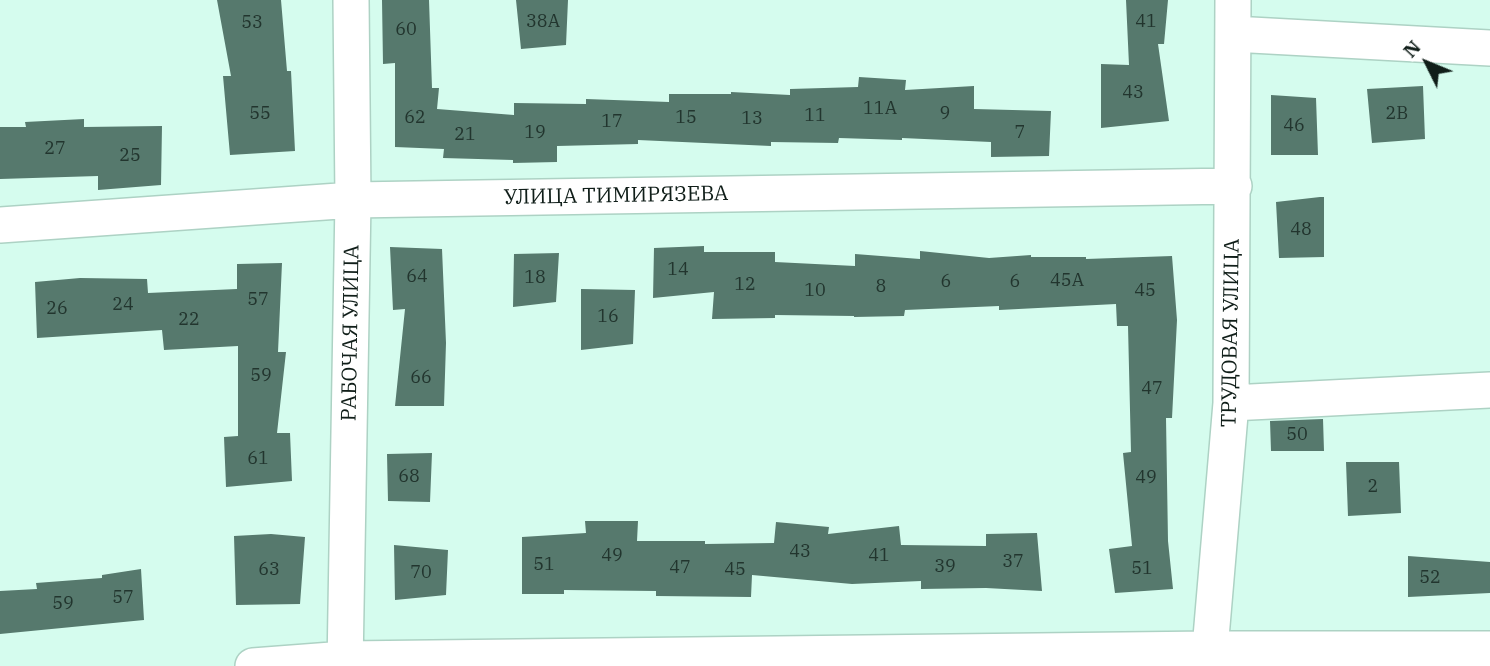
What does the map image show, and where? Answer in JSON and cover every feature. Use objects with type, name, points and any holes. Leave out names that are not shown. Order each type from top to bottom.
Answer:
[{"type":"street","name":"РАБОЧАЯ УЛИЦА","points":[[345,663],[353,200],[351,0]]},
{"type":"street","points":[[1233,17],[1490,48]]},
{"type":"street","name":"ТРУДОВАЯ УЛИЦА","points":[[1210,658],[1231,403],[1233,17]]},
{"type":"street","name":"УЛИЦА ТИМИРЯЗЕВА","points":[[0,225],[353,200],[1234,186]]},
{"type":"street","points":[[1231,403],[1490,390]]},
{"type":"street","points":[[253,666],[345,663],[1210,658],[1490,649]]},
{"type":"building","points":[[217,0],[281,0],[287,71],[291,71],[295,151],[230,155],[223,76],[231,76]]},
{"type":"building","points":[[382,0],[429,0],[432,88],[439,88],[437,109],[514,115],[514,103],[586,104],[586,99],[669,102],[669,94],[731,92],[790,95],[790,89],[858,87],[859,77],[906,80],[905,90],[974,86],[974,109],[1051,111],[1049,156],[991,157],[991,142],[902,138],[839,138],[838,143],[771,142],[771,146],[638,140],[638,144],[557,146],[557,162],[513,163],[513,160],[443,158],[444,149],[395,147],[395,63],[383,64]]},
{"type":"building","points":[[516,0],[568,0],[566,45],[521,49]]},
{"type":"building","points":[[1126,0],[1168,0],[1164,44],[1158,44],[1169,121],[1101,128],[1101,64],[1129,65]]},
{"type":"building","points":[[1423,86],[1425,139],[1372,143],[1367,89]]},
{"type":"building","points":[[1271,95],[1316,98],[1318,155],[1271,155]]},
{"type":"building","points":[[84,119],[84,127],[162,126],[161,185],[98,190],[98,176],[0,179],[0,127],[26,127],[25,122]]},
{"type":"building","points":[[1324,197],[1324,257],[1279,258],[1276,202]]},
{"type":"building","points":[[704,246],[704,252],[775,252],[775,262],[855,266],[855,254],[920,259],[920,251],[989,258],[1031,255],[1086,259],[1172,256],[1177,320],[1172,418],[1166,418],[1168,541],[1173,589],[1115,593],[1109,549],[1132,546],[1123,453],[1131,452],[1128,326],[1117,326],[1116,304],[999,310],[999,306],[905,310],[904,316],[775,315],[775,318],[712,319],[714,292],[653,298],[654,248]]},
{"type":"building","points":[[390,247],[442,249],[446,343],[444,406],[395,406],[405,309],[393,310]]},
{"type":"building","points":[[559,253],[556,302],[513,307],[514,254]]},
{"type":"building","points":[[282,263],[278,352],[286,352],[277,433],[290,433],[292,481],[226,487],[224,437],[238,436],[238,346],[164,350],[162,330],[37,338],[35,282],[80,278],[147,279],[148,293],[237,289],[237,264]]},
{"type":"building","points":[[581,289],[635,290],[633,344],[581,350]]},
{"type":"building","points":[[1323,419],[1324,451],[1271,451],[1270,421]]},
{"type":"building","points":[[432,453],[430,502],[388,501],[387,454]]},
{"type":"building","points":[[1346,462],[1399,462],[1401,513],[1348,516]]},
{"type":"building","points":[[585,521],[638,521],[637,541],[705,541],[705,544],[774,543],[776,522],[829,527],[828,534],[899,526],[901,545],[986,546],[986,534],[1037,533],[1042,591],[921,589],[921,581],[852,584],[752,575],[751,597],[656,596],[656,591],[564,590],[564,594],[522,594],[522,537],[586,533]]},
{"type":"building","points":[[271,534],[305,537],[300,604],[236,605],[234,536]]},
{"type":"building","points":[[394,545],[448,550],[446,595],[395,600]]},
{"type":"building","points":[[1408,556],[1490,562],[1490,593],[1408,597]]},
{"type":"building","points":[[141,569],[144,620],[0,634],[0,591],[37,589],[36,583],[102,578],[102,575]]}]
